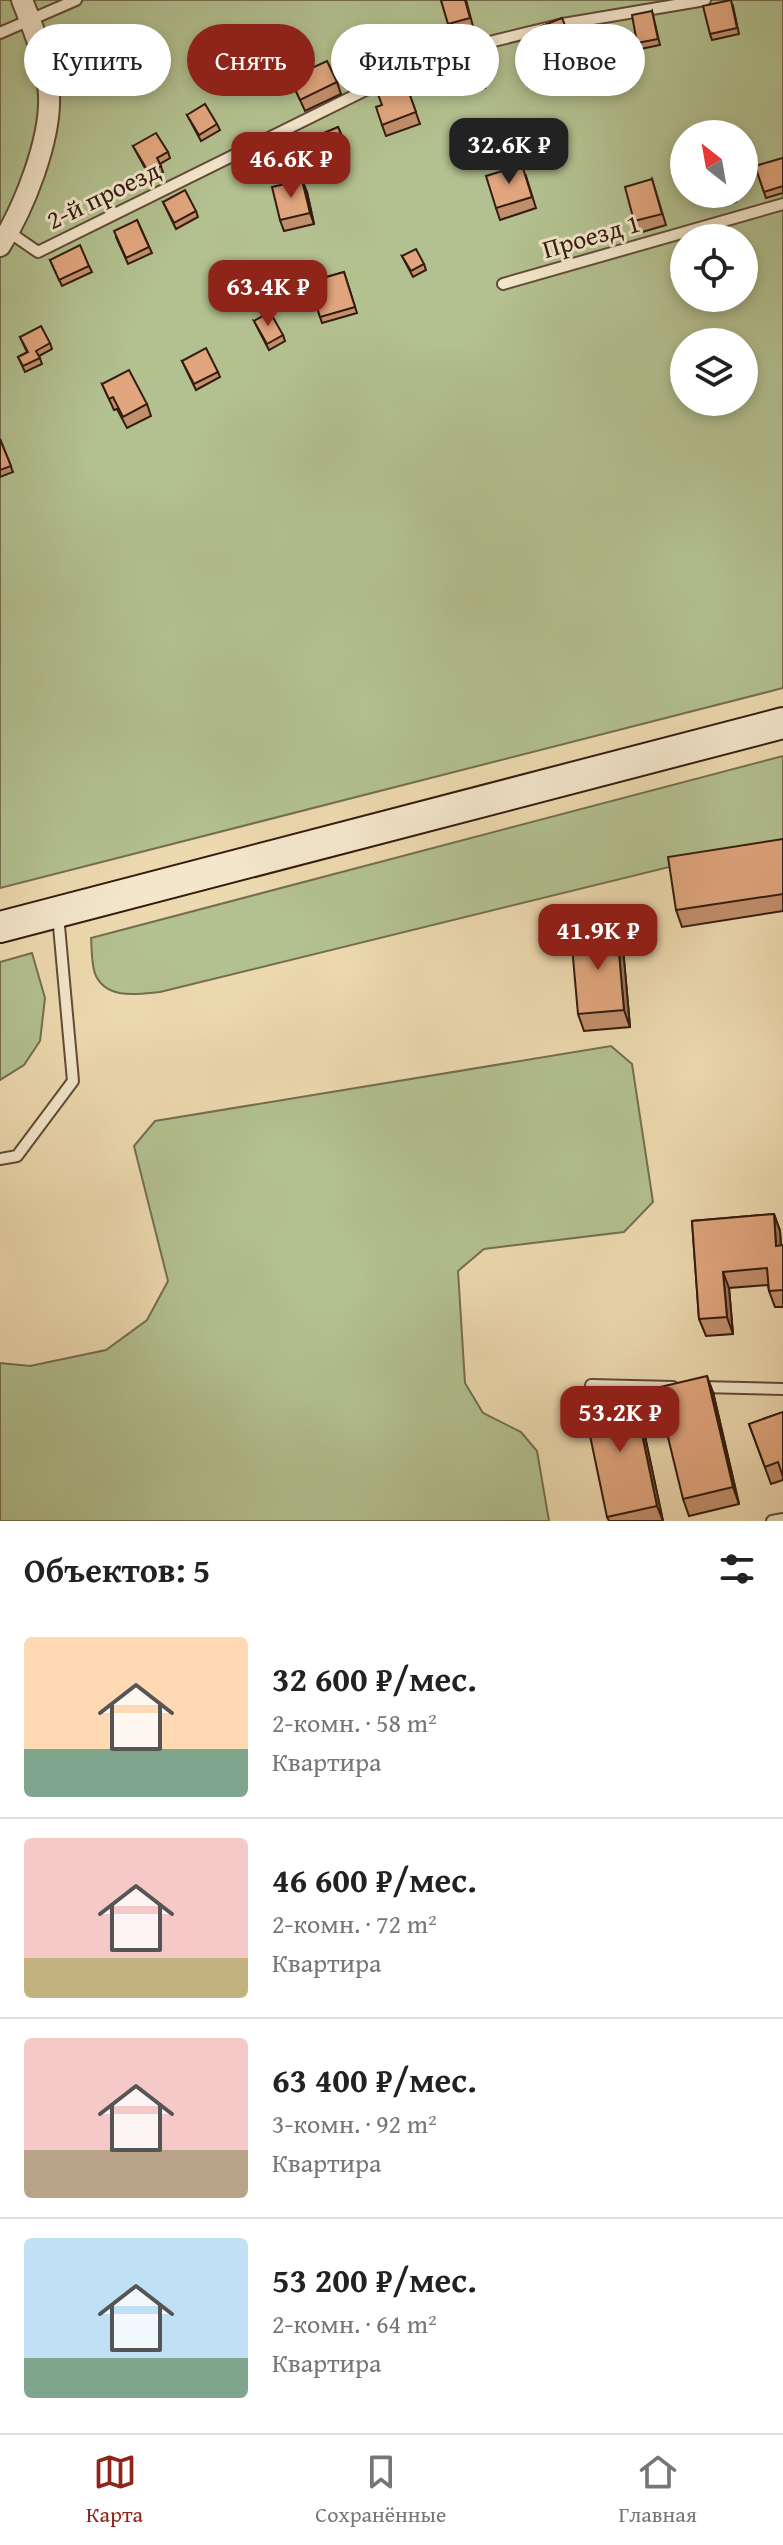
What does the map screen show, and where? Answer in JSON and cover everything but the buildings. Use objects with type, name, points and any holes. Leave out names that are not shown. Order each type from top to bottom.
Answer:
[{"type":"main road","points":[[0,927],[783,723]]},
{"type":"street","points":[[4,239],[44,145],[49,94],[31,22],[22,0]]},
{"type":"lane","points":[[0,33],[76,0]]},
{"type":"lane","points":[[499,40],[563,24],[705,0]]},
{"type":"lane","name":"2-й проезд","points":[[4,239],[38,252],[354,96]]},
{"type":"lane","name":"Проезд 1","points":[[503,284],[783,204]]},
{"type":"lane","points":[[0,1159],[17,1156],[73,1081],[57,913]]},
{"type":"lane","points":[[591,1385],[783,1389]]},
{"type":"lane","points":[[772,1521],[783,1519]]},
{"type":"green space","points":[[0,0],[783,0],[783,688],[0,888]]},
{"type":"green space","points":[[783,756],[783,839],[160,992],[116,992],[101,984],[94,972],[91,938]]},
{"type":"green space","points":[[32,953],[45,998],[40,1041],[24,1065],[0,1080],[0,962]]},
{"type":"green space","points":[[611,1046],[632,1064],[653,1202],[624,1232],[484,1249],[458,1271],[465,1383],[483,1413],[521,1432],[537,1451],[549,1521],[0,1521],[0,1363],[30,1366],[106,1350],[147,1320],[168,1281],[134,1146],[155,1121]]}]
